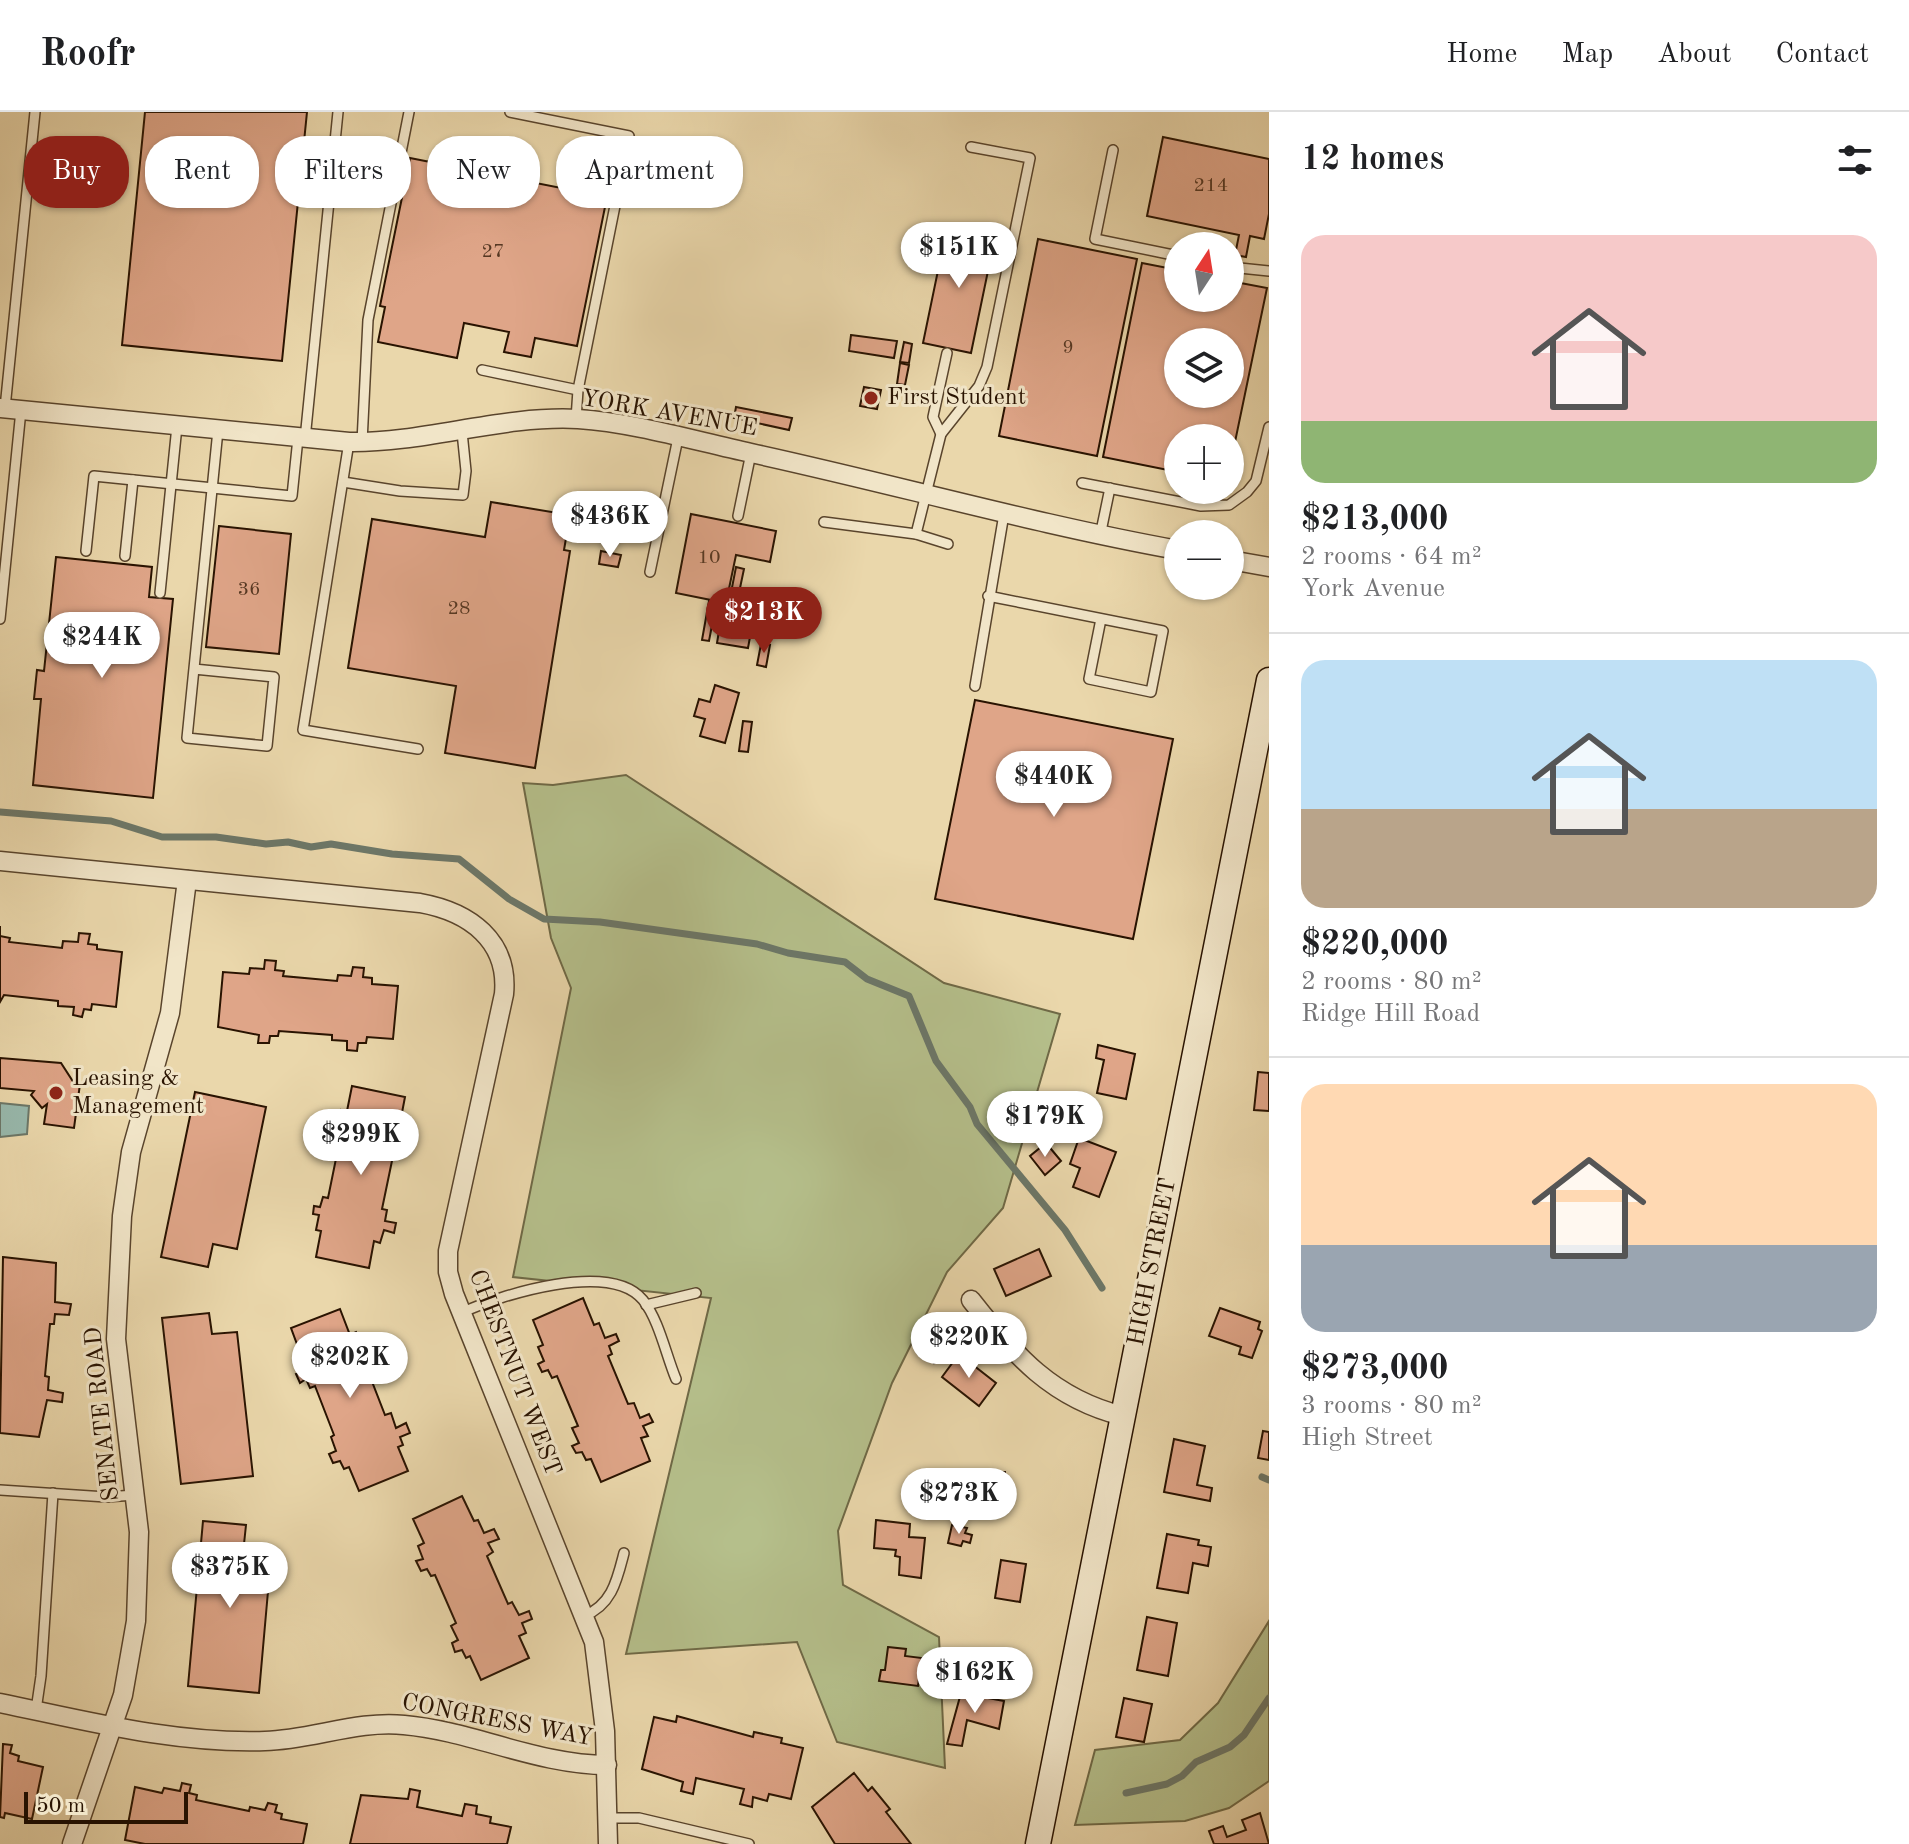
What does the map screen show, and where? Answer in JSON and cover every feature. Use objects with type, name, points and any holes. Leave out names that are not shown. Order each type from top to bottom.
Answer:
[{"type":"main road","name":"HIGH STREET","points":[[1038,1844],[1123,1416],[1259,778],[1269,680]]},
{"type":"street","name":"YORK AVENUE","points":[[9,409],[355,442],[462,432],[523,422],[576,419],[751,453],[1100,536],[1164,547]]},
{"type":"street","points":[[1244,563],[1269,567]]},
{"type":"street","name":"CHESTNUT WEST","points":[[0,861],[433,906],[469,920],[498,948],[505,970],[504,994],[448,1251],[448,1272],[461,1313],[584,1616],[596,1654],[607,1765],[608,1844]]},
{"type":"street","name":"SENATE ROAD","points":[[72,1844],[127,1680],[139,1599],[140,1553],[135,1495],[116,1339],[122,1216],[131,1152],[173,998],[187,880]]},
{"type":"street","points":[[971,1300],[1005,1344],[1047,1383],[1077,1401],[1123,1416]]},
{"type":"street","name":"CONGRESS WAY","points":[[0,1703],[112,1726],[250,1741],[402,1724],[576,1762],[607,1765]]},
{"type":"lane","points":[[0,619],[9,409],[35,112]]},
{"type":"lane","points":[[86,551],[94,476],[292,496],[302,438],[338,112]]},
{"type":"lane","points":[[409,112],[368,320],[355,442],[343,482],[303,730],[418,749]]},
{"type":"lane","points":[[510,112],[629,136],[578,390],[576,419]]},
{"type":"lane","points":[[916,534],[941,434],[979,386],[987,367],[1030,158],[971,147]]},
{"type":"lane","points":[[1113,150],[1095,239],[1164,253]]},
{"type":"lane","points":[[1244,268],[1269,271]]},
{"type":"lane","points":[[941,434],[933,417],[947,353]]},
{"type":"lane","points":[[482,370],[578,390]]},
{"type":"lane","points":[[160,593],[177,426]]},
{"type":"lane","points":[[1082,483],[1206,507],[1229,505],[1256,481],[1269,427]]},
{"type":"lane","points":[[194,669],[274,677],[267,746],[187,738],[218,430]]},
{"type":"lane","points":[[343,482],[400,491],[463,495],[466,471],[462,432]]},
{"type":"lane","points":[[650,572],[678,438]]},
{"type":"lane","points":[[738,516],[751,453]]},
{"type":"lane","points":[[125,556],[133,480]]},
{"type":"lane","points":[[1100,536],[1110,488]]},
{"type":"lane","points":[[975,686],[1004,514]]},
{"type":"lane","points":[[824,522],[916,534],[948,544]]},
{"type":"lane","points":[[988,596],[1163,631],[1151,692],[1089,679],[1101,619]]},
{"type":"lane","points":[[461,1313],[502,1297],[585,1280],[633,1293],[646,1305],[676,1379]]},
{"type":"lane","points":[[646,1305],[696,1293]]},
{"type":"lane","points":[[0,1490],[135,1495]]},
{"type":"lane","points":[[36,1710],[53,1493]]},
{"type":"lane","points":[[584,1616],[599,1609],[610,1596],[624,1553]]},
{"type":"lane","points":[[608,1818],[639,1818],[749,1844]]},
{"type":"green space","points":[[626,775],[944,983],[1060,1014],[1003,1208],[947,1272],[892,1383],[838,1531],[843,1585],[939,1637],[945,1768],[837,1742],[797,1642],[626,1654],[711,1298],[513,1277],[571,988],[551,938],[523,783],[553,785]]},
{"type":"green space","points":[[1269,1621],[1269,1781],[1229,1808],[1185,1821],[1075,1825],[1095,1750],[1180,1740],[1218,1703]]},
{"type":"water","points":[[0,1103],[29,1106],[27,1134],[0,1137]]},
{"type":"building","points":[[145,112],[307,112],[305,136],[275,136],[275,208],[297,208],[282,361],[122,345]]},
{"type":"building","points":[[1163,137],[1269,159],[1269,214],[1264,239],[1250,236],[1246,257],[1244,232],[1224,232],[1147,216]]},
{"type":"building","points":[[411,158],[427,161],[427,208],[540,208],[540,184],[556,187],[556,208],[605,208],[577,346],[535,338],[531,357],[504,352],[509,332],[464,323],[457,358],[378,342],[385,307],[380,306],[400,208],[411,208]]},
{"type":"building","points":[[947,227],[995,237],[971,353],[923,343]]},
{"type":"building","points":[[1038,239],[1137,259],[1097,456],[999,436]]},
{"type":"building","points":[[1142,263],[1164,267],[1164,312],[1244,312],[1244,284],[1267,288],[1244,399],[1244,328],[1164,328],[1164,408],[1242,408],[1239,424],[1164,424],[1164,469],[1103,457]]},
{"type":"building","points":[[851,335],[897,341],[894,358],[849,351]]},
{"type":"building","points":[[904,342],[912,344],[909,363],[900,362]]},
{"type":"building","points":[[900,363],[909,365],[905,385],[897,384]]},
{"type":"building","name":"First Student","points":[[864,387],[881,390],[877,409],[860,406]]},
{"type":"building","points":[[736,407],[792,418],[789,430],[734,418]]},
{"type":"building","points":[[491,502],[570,515],[564,550],[570,551],[535,768],[445,753],[456,686],[348,668],[372,519],[485,537]]},
{"type":"building","points":[[691,514],[776,531],[770,562],[736,555],[726,603],[676,593]]},
{"type":"building","points":[[219,526],[291,534],[279,654],[206,647]]},
{"type":"building","points":[[601,551],[621,555],[618,567],[599,564]]},
{"type":"building","points":[[56,557],[152,567],[149,597],[173,599],[153,798],[33,785],[41,699],[34,699],[37,670],[44,671]]},
{"type":"building","points":[[736,567],[744,569],[740,588],[764,593],[760,614],[728,608]]},
{"type":"building","points":[[800,590],[810,593],[806,613],[795,610]]},
{"type":"building","points":[[709,601],[722,603],[718,621],[713,620],[709,641],[702,640]]},
{"type":"building","points":[[719,631],[750,637],[748,648],[717,643]]},
{"type":"building","points":[[761,644],[770,645],[766,667],[757,665]]},
{"type":"building","points":[[715,685],[739,693],[725,743],[700,736],[705,719],[694,716],[699,699],[710,702]]},
{"type":"building","points":[[975,700],[1173,739],[1133,939],[935,899]]},
{"type":"building","points":[[743,721],[752,722],[748,752],[739,751]]},
{"type":"building","points":[[79,933],[90,934],[88,944],[97,945],[97,949],[122,952],[116,1007],[92,1004],[91,1010],[84,1009],[82,1017],[73,1015],[74,1007],[58,1006],[58,1001],[4,995],[0,1002],[0,936],[10,938],[9,942],[62,948],[63,941],[78,942]]},
{"type":"building","points":[[265,960],[276,961],[275,970],[284,971],[283,976],[337,981],[338,975],[351,976],[353,967],[364,968],[363,977],[372,978],[372,984],[398,986],[393,1039],[367,1037],[366,1043],[358,1043],[357,1051],[347,1050],[347,1041],[332,1040],[332,1035],[279,1031],[278,1036],[270,1036],[269,1043],[258,1043],[259,1035],[218,1027],[223,972],[249,974],[250,968],[264,969]]},
{"type":"building","points":[[1098,1045],[1135,1054],[1126,1099],[1097,1093],[1104,1060],[1096,1058]]},
{"type":"building","name":"Leasing & Management","points":[[0,1058],[61,1063],[74,1083],[80,1084],[74,1128],[44,1124],[47,1104],[42,1108],[31,1095],[34,1091],[0,1088]]},
{"type":"building","points":[[1258,1072],[1269,1073],[1269,1111],[1254,1110]]},
{"type":"building","points":[[352,1086],[405,1097],[400,1123],[405,1124],[403,1136],[414,1138],[412,1146],[402,1144],[398,1157],[393,1156],[382,1209],[387,1210],[385,1221],[396,1223],[394,1233],[384,1230],[380,1243],[374,1241],[369,1268],[316,1257],[321,1231],[316,1230],[319,1215],[313,1214],[314,1206],[320,1207],[323,1197],[328,1198],[339,1144],[335,1143],[337,1131],[330,1130],[331,1120],[339,1121],[341,1110],[347,1111]]},
{"type":"building","points":[[195,1092],[266,1107],[237,1249],[213,1244],[208,1267],[161,1257]]},
{"type":"building","points":[[1079,1138],[1116,1152],[1099,1197],[1073,1187],[1080,1168],[1070,1164]]},
{"type":"building","points":[[1046,1143],[1061,1161],[1045,1175],[1030,1156]]},
{"type":"building","points":[[1039,1249],[1051,1276],[1006,1296],[994,1269]]},
{"type":"building","points":[[3,1257],[56,1263],[55,1302],[71,1304],[69,1315],[55,1314],[54,1324],[50,1324],[45,1376],[49,1377],[48,1390],[63,1393],[62,1402],[47,1400],[39,1437],[0,1433]]},
{"type":"building","points":[[583,1298],[594,1325],[599,1323],[605,1338],[616,1334],[619,1341],[609,1346],[612,1354],[608,1356],[628,1404],[634,1403],[640,1418],[649,1414],[653,1422],[643,1426],[648,1436],[641,1438],[650,1461],[601,1482],[591,1459],[586,1460],[582,1452],[576,1453],[572,1446],[579,1443],[572,1428],[578,1426],[557,1376],[552,1378],[548,1370],[542,1372],[538,1364],[544,1361],[538,1347],[543,1345],[533,1320]]},
{"type":"building","points":[[1220,1308],[1260,1322],[1258,1329],[1262,1331],[1252,1358],[1239,1354],[1241,1347],[1209,1336]]},
{"type":"building","points":[[340,1309],[350,1335],[356,1332],[362,1346],[372,1342],[376,1351],[366,1355],[369,1365],[366,1366],[385,1415],[391,1413],[396,1428],[406,1423],[410,1433],[400,1437],[403,1445],[398,1447],[408,1471],[359,1491],[349,1467],[344,1469],[340,1461],[333,1463],[329,1454],[336,1451],[331,1437],[334,1435],[315,1386],[310,1388],[306,1379],[300,1383],[296,1374],[303,1371],[291,1328]]},
{"type":"building","points":[[209,1313],[212,1334],[237,1332],[253,1476],[181,1484],[162,1318]]},
{"type":"building","points":[[938,1333],[952,1347],[934,1363],[921,1349]]},
{"type":"building","points":[[959,1354],[996,1383],[979,1406],[942,1377]]},
{"type":"building","points":[[1263,1431],[1269,1432],[1269,1460],[1258,1458]]},
{"type":"building","points":[[1174,1439],[1205,1446],[1197,1485],[1212,1488],[1210,1501],[1164,1492]]},
{"type":"building","points":[[1005,1472],[1006,1507],[980,1508],[980,1473]]},
{"type":"building","points":[[462,1496],[474,1521],[478,1520],[484,1533],[494,1529],[499,1539],[488,1543],[493,1552],[487,1556],[508,1604],[512,1602],[519,1615],[529,1611],[532,1619],[522,1623],[526,1633],[519,1636],[529,1658],[481,1680],[470,1656],[466,1658],[462,1650],[455,1652],[452,1643],[458,1640],[451,1626],[456,1623],[435,1575],[431,1576],[427,1569],[421,1571],[416,1561],[423,1559],[418,1546],[424,1543],[413,1519]]},
{"type":"building","points":[[876,1520],[910,1524],[909,1537],[925,1538],[921,1578],[899,1575],[900,1557],[895,1556],[896,1550],[874,1548]]},
{"type":"building","points":[[203,1521],[246,1525],[244,1544],[272,1546],[259,1693],[188,1686]]},
{"type":"building","points":[[952,1525],[967,1528],[965,1533],[972,1535],[970,1543],[963,1541],[961,1546],[948,1543]]},
{"type":"building","points":[[1167,1534],[1199,1540],[1198,1545],[1211,1547],[1208,1566],[1193,1563],[1188,1593],[1157,1588]]},
{"type":"building","points":[[1001,1560],[1026,1564],[1020,1602],[995,1598]]},
{"type":"building","points":[[1147,1617],[1177,1623],[1168,1676],[1137,1670]]},
{"type":"building","points":[[888,1647],[906,1649],[905,1656],[922,1658],[918,1686],[879,1681],[881,1670],[885,1670]]},
{"type":"building","points":[[961,1693],[1004,1701],[999,1729],[967,1720],[962,1746],[947,1744]]},
{"type":"building","points":[[1124,1698],[1152,1704],[1144,1742],[1116,1737]]},
{"type":"building","points":[[677,1716],[753,1737],[754,1732],[782,1738],[781,1743],[803,1748],[791,1799],[769,1794],[767,1801],[753,1797],[752,1807],[740,1804],[744,1789],[696,1778],[693,1794],[681,1791],[683,1782],[642,1769],[654,1717],[676,1722]]},
{"type":"building","points":[[3,1744],[12,1745],[10,1753],[19,1756],[18,1761],[43,1767],[32,1819],[5,1813],[4,1818],[0,1817]]},
{"type":"building","points":[[854,1773],[868,1791],[872,1787],[890,1809],[886,1812],[911,1844],[835,1844],[812,1807]]},
{"type":"building","points":[[182,1783],[191,1785],[189,1793],[197,1795],[196,1800],[249,1811],[250,1807],[265,1810],[268,1803],[277,1805],[275,1812],[282,1814],[281,1819],[307,1824],[303,1844],[145,1844],[125,1840],[135,1787],[162,1793],[164,1788],[180,1791]]},
{"type":"building","points":[[410,1789],[420,1791],[417,1807],[462,1816],[465,1804],[477,1806],[476,1814],[491,1817],[490,1823],[511,1827],[507,1844],[350,1844],[361,1795],[408,1799]]},
{"type":"building","points":[[1260,1813],[1269,1844],[1214,1844],[1209,1831],[1223,1826],[1227,1837],[1246,1830],[1242,1820]]},
{"type":"waterway","points":[[0,812],[111,821],[162,837],[216,837],[266,844],[288,842],[311,847],[331,844],[392,854],[459,859],[509,899],[544,919],[600,922],[757,944],[788,953],[845,962],[867,979],[909,996],[936,1061],[970,1107],[977,1124],[1065,1230],[1102,1288]]},
{"type":"waterway","points":[[1262,1477],[1269,1480]]},
{"type":"waterway","points":[[1126,1793],[1167,1784],[1182,1776],[1196,1762],[1230,1747],[1244,1735],[1269,1698]]},
{"type":"place","name":"First Student","points":[[871,398]]},
{"type":"place","name":"Leasing & Management","points":[[56,1093]]}]
